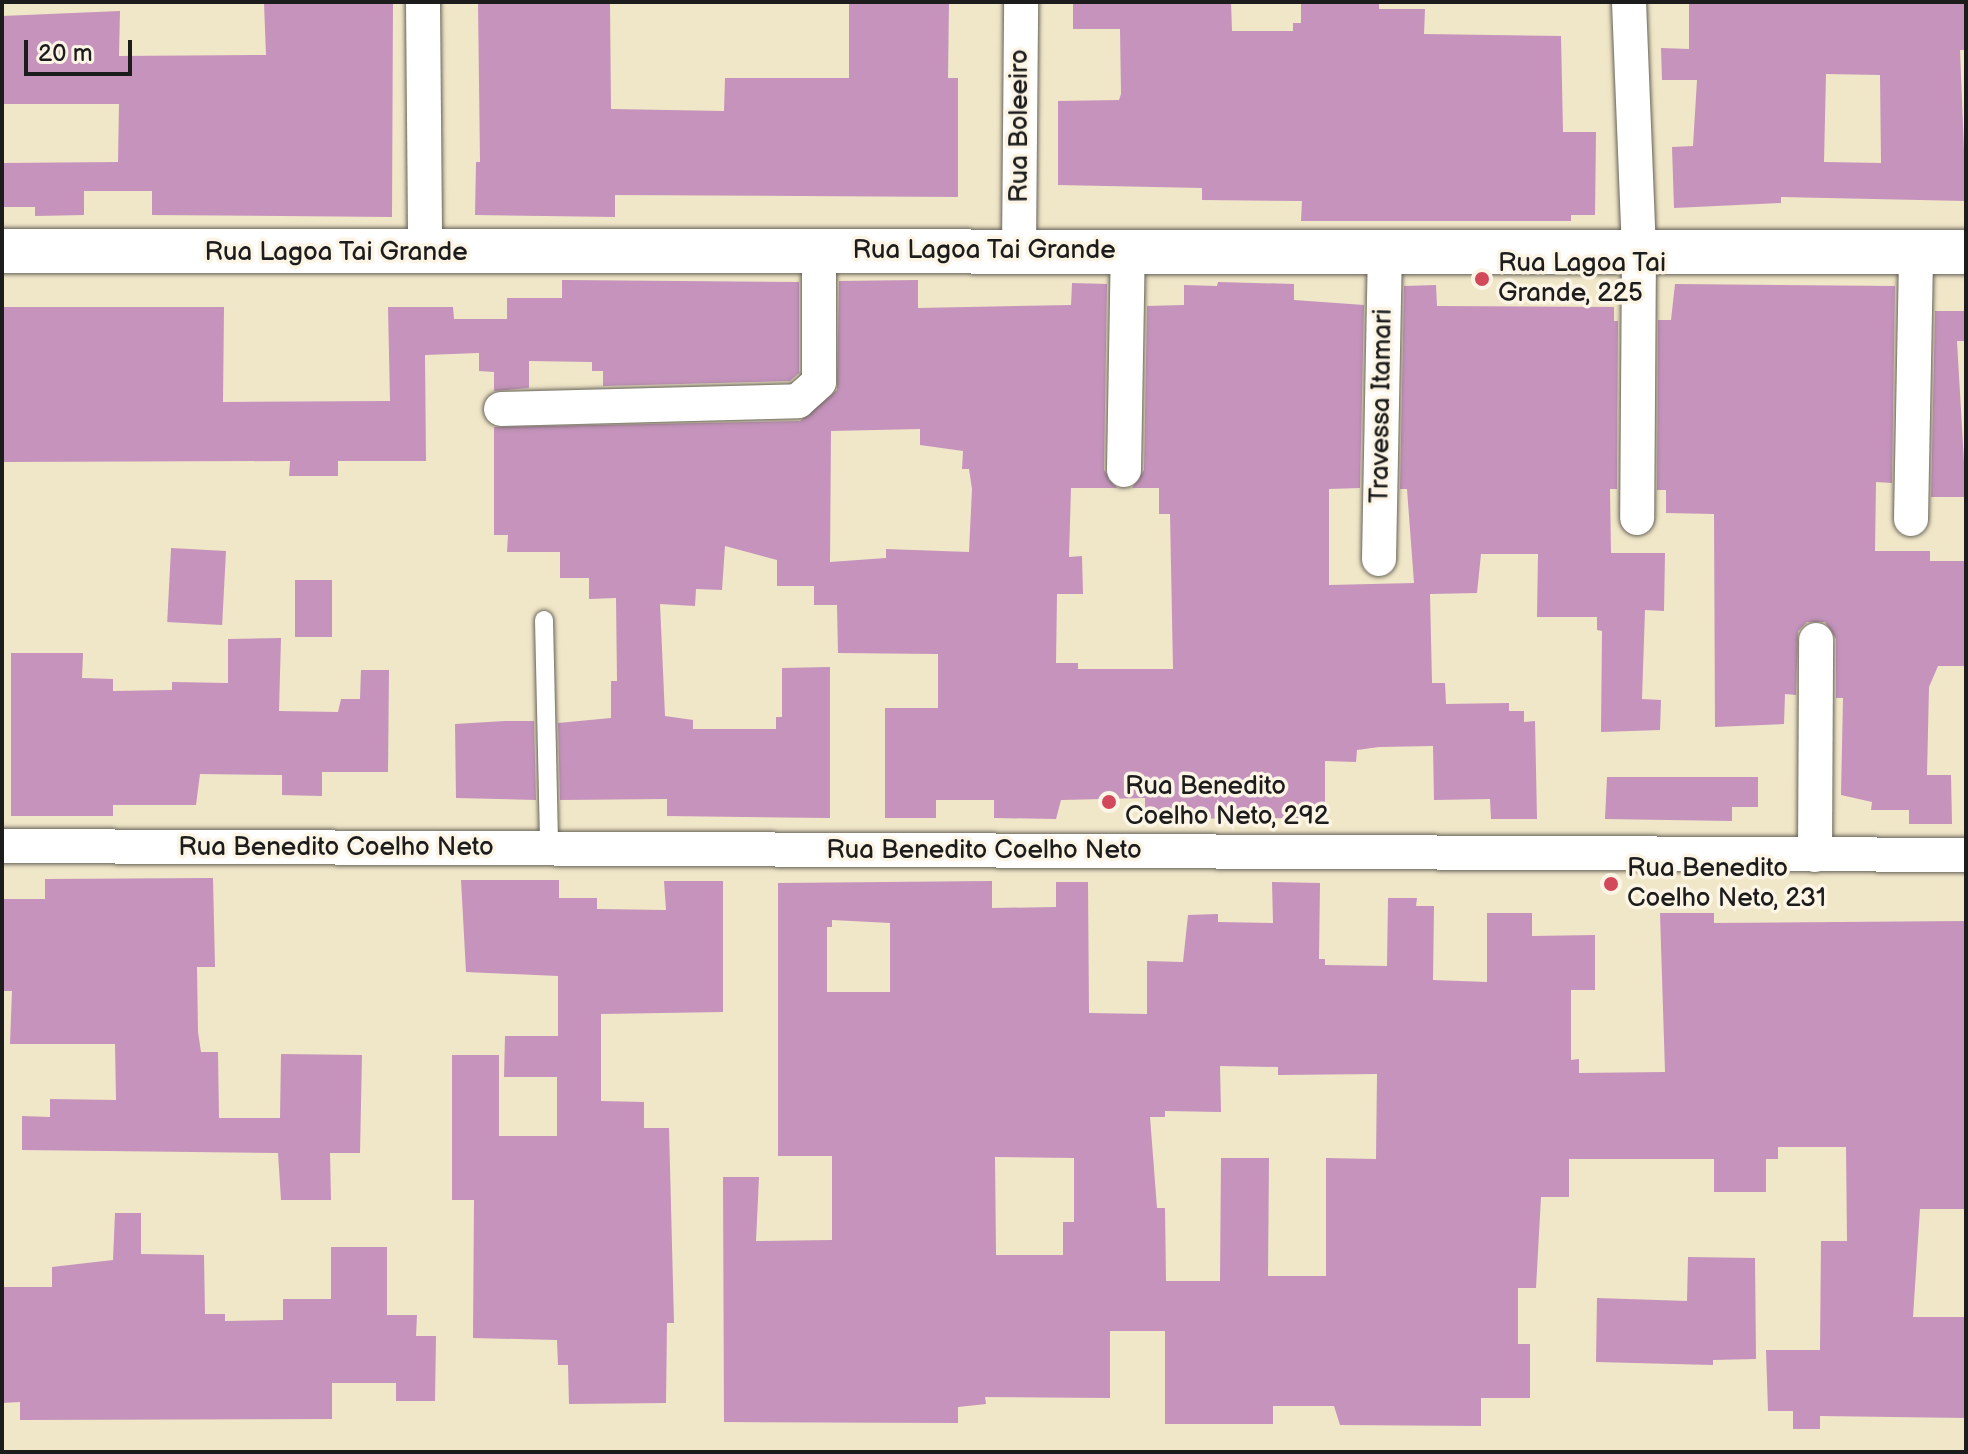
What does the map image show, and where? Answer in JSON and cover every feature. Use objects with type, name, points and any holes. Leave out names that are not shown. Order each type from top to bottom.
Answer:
[{"type":"street","points":[[423,2],[425,253]]},
{"type":"street","name":"Rua Boleeiro","points":[[1019,249],[1021,2]]},
{"type":"street","points":[[1629,2],[1639,253],[1637,518]]},
{"type":"street","name":"Rua Lagoa Tai Grande","points":[[2,251],[425,253],[1019,249],[1385,253],[1966,252]]},
{"type":"street","points":[[501,409],[798,401],[819,382],[819,251]]},
{"type":"street","points":[[1124,470],[1128,251]]},
{"type":"street","points":[[1911,519],[1916,252]]},
{"type":"street","name":"Travessa Itamari","points":[[1379,559],[1385,253]]},
{"type":"street","points":[[1815,855],[1816,640]]},
{"type":"street","name":"Rua Benedito Coelho Neto","points":[[2,846],[1966,855]]},
{"type":"lane","points":[[544,620],[549,849]]},
{"type":"building","points":[[393,2],[392,217],[152,215],[152,191],[84,191],[84,215],[35,216],[35,207],[2,207],[2,163],[118,162],[119,104],[2,104],[2,16],[120,11],[119,56],[266,55],[264,3]]},
{"type":"building","points":[[478,2],[610,2],[611,109],[724,111],[725,78],[849,78],[849,2],[949,2],[948,78],[958,78],[958,197],[615,195],[615,217],[475,215],[476,162],[480,162]]},
{"type":"building","points":[[1073,2],[1231,2],[1232,31],[1293,31],[1293,23],[1301,23],[1301,3],[1379,2],[1379,9],[1425,9],[1424,34],[1561,36],[1563,132],[1596,132],[1595,215],[1571,215],[1571,221],[1301,221],[1302,201],[1202,200],[1202,188],[1058,185],[1058,101],[1119,100],[1121,94],[1120,29],[1073,29]]},
{"type":"building","points":[[1966,2],[1966,50],[1960,50],[1966,201],[1781,197],[1781,203],[1674,208],[1672,147],[1693,146],[1697,80],[1662,80],[1661,48],[1689,49],[1689,3]],"holes":[[[1826,74],[1880,75],[1881,163],[1824,162]]]},
{"type":"building","points":[[562,280],[799,282],[799,373],[790,381],[603,386],[603,371],[592,371],[592,362],[529,361],[529,388],[494,391],[494,372],[479,371],[479,353],[425,355],[426,461],[338,461],[338,476],[289,476],[290,461],[2,462],[2,307],[224,307],[223,402],[390,401],[388,307],[453,307],[454,319],[507,319],[507,298],[562,298]]},
{"type":"building","points":[[918,280],[918,308],[1071,305],[1072,283],[1107,284],[1104,470],[1117,488],[1071,488],[1069,557],[1082,556],[1083,594],[1057,594],[1056,663],[1078,663],[1078,669],[1173,669],[1170,514],[1159,514],[1159,488],[1132,488],[1144,470],[1147,306],[1184,305],[1184,285],[1217,286],[1218,282],[1294,284],[1294,300],[1364,305],[1360,488],[1329,489],[1329,585],[1414,583],[1407,489],[1400,489],[1404,286],[1436,285],[1437,306],[1614,307],[1614,321],[1618,321],[1617,489],[1610,489],[1611,553],[1665,553],[1664,611],[1645,610],[1642,699],[1661,700],[1660,730],[1601,732],[1602,631],[1597,630],[1597,617],[1537,617],[1538,554],[1481,554],[1477,593],[1430,594],[1432,683],[1445,683],[1446,704],[1509,703],[1509,711],[1524,711],[1524,722],[1535,721],[1537,819],[1491,819],[1490,799],[1434,800],[1433,746],[1357,750],[1356,762],[1325,761],[1325,818],[1145,819],[1145,798],[1061,800],[1056,819],[994,818],[994,800],[936,800],[936,818],[885,818],[885,708],[938,708],[938,654],[838,653],[837,605],[814,605],[814,586],[777,586],[777,560],[725,546],[722,590],[696,589],[695,606],[660,604],[665,716],[693,720],[693,729],[776,729],[776,717],[782,717],[782,668],[830,667],[830,818],[667,816],[667,799],[560,800],[558,723],[611,718],[611,681],[617,681],[616,598],[589,599],[589,578],[560,578],[560,552],[507,552],[508,535],[494,535],[494,427],[800,421],[837,390],[839,281]],"holes":[[[920,429],[920,445],[963,451],[962,469],[969,469],[972,489],[969,552],[886,549],[886,558],[830,562],[831,431]]]},
{"type":"building","points":[[1675,284],[1895,286],[1892,483],[1876,482],[1875,551],[1930,551],[1930,561],[1966,561],[1966,666],[1938,666],[1929,687],[1927,775],[1951,775],[1952,824],[1909,824],[1909,810],[1871,810],[1872,802],[1841,795],[1843,698],[1836,698],[1836,639],[1825,622],[1807,622],[1798,631],[1796,695],[1785,694],[1784,724],[1715,727],[1714,514],[1666,513],[1666,490],[1657,490],[1658,320],[1671,320]]},
{"type":"building","points":[[1935,311],[1966,311],[1966,341],[1957,341],[1966,497],[1931,497]]},
{"type":"building","points":[[171,548],[226,551],[222,625],[167,622]]},
{"type":"building","points":[[295,580],[332,580],[332,637],[295,637]]},
{"type":"building","points":[[281,638],[279,711],[338,712],[341,699],[360,699],[361,670],[389,670],[388,772],[322,772],[322,796],[282,795],[282,775],[200,774],[196,805],[113,805],[113,816],[11,816],[11,653],[83,653],[82,678],[113,679],[113,691],[172,690],[172,682],[228,683],[228,639]]},
{"type":"building","points":[[534,721],[536,800],[456,798],[455,724]]},
{"type":"building","points":[[1607,777],[1758,777],[1758,807],[1732,807],[1732,821],[1605,819]]},
{"type":"building","points":[[213,878],[215,967],[197,967],[198,1032],[201,1052],[218,1052],[219,1118],[280,1118],[281,1054],[362,1055],[360,1153],[330,1153],[331,1200],[281,1200],[278,1153],[22,1150],[22,1116],[50,1117],[50,1099],[116,1100],[115,1044],[10,1044],[12,991],[2,991],[2,899],[45,899],[45,879]]},
{"type":"building","points":[[461,880],[559,880],[559,898],[597,898],[597,909],[666,910],[664,881],[723,881],[723,1012],[601,1014],[601,1101],[644,1102],[644,1128],[669,1128],[674,1323],[667,1323],[666,1403],[569,1404],[568,1365],[558,1365],[557,1340],[473,1338],[474,1200],[452,1200],[452,1055],[499,1055],[499,1136],[557,1136],[557,1077],[504,1077],[505,1036],[558,1036],[558,976],[466,972]]},
{"type":"building","points":[[992,881],[992,908],[1056,907],[1056,882],[1088,882],[1089,1013],[1147,1014],[1147,961],[1183,962],[1188,915],[1218,914],[1218,922],[1273,923],[1272,882],[1320,883],[1319,959],[1325,959],[1325,965],[1387,966],[1388,898],[1417,898],[1416,906],[1434,906],[1433,980],[1487,982],[1487,913],[1532,913],[1532,936],[1595,935],[1595,990],[1571,990],[1571,1060],[1579,1059],[1579,1073],[1665,1072],[1660,913],[1714,913],[1714,923],[1966,921],[1966,1209],[1920,1209],[1913,1317],[1966,1317],[1966,1418],[1820,1416],[1820,1429],[1793,1429],[1793,1411],[1768,1411],[1766,1350],[1820,1350],[1821,1241],[1847,1241],[1846,1147],[1778,1147],[1778,1159],[1766,1159],[1766,1192],[1714,1192],[1714,1159],[1569,1159],[1569,1197],[1541,1197],[1536,1288],[1518,1288],[1518,1344],[1530,1344],[1530,1398],[1481,1398],[1481,1426],[1340,1425],[1334,1406],[1273,1406],[1273,1424],[1165,1424],[1165,1331],[1110,1331],[1110,1398],[985,1397],[986,1404],[958,1407],[958,1423],[724,1422],[723,1177],[759,1177],[756,1241],[832,1240],[832,1156],[778,1156],[778,883]],"holes":[[[832,920],[890,923],[890,992],[827,992],[827,927],[832,927]],[[1220,1066],[1278,1067],[1278,1075],[1377,1074],[1376,1159],[1326,1158],[1326,1276],[1268,1276],[1269,1158],[1221,1158],[1220,1281],[1166,1281],[1165,1208],[1157,1208],[1150,1117],[1165,1117],[1165,1111],[1221,1112]],[[995,1157],[1074,1158],[1074,1222],[1063,1222],[1063,1255],[996,1255]]]},
{"type":"building","points":[[115,1213],[141,1213],[141,1254],[204,1255],[205,1314],[225,1314],[225,1321],[283,1320],[283,1299],[331,1299],[331,1247],[387,1247],[387,1315],[417,1315],[416,1336],[436,1336],[435,1401],[396,1401],[396,1383],[332,1383],[332,1419],[20,1420],[20,1402],[2,1403],[2,1287],[52,1287],[52,1267],[113,1260]]},
{"type":"building","points":[[1688,1257],[1755,1258],[1756,1359],[1713,1360],[1713,1365],[1596,1362],[1597,1298],[1687,1301]]},
{"type":"place","name":"Rua Lagoa Tai Grande, 225","points":[[1482,279]]},
{"type":"place","name":"Rua Benedito Coelho Neto, 292","points":[[1109,802]]},
{"type":"place","name":"Rua Benedito Coelho Neto, 231","points":[[1611,884]]}]
